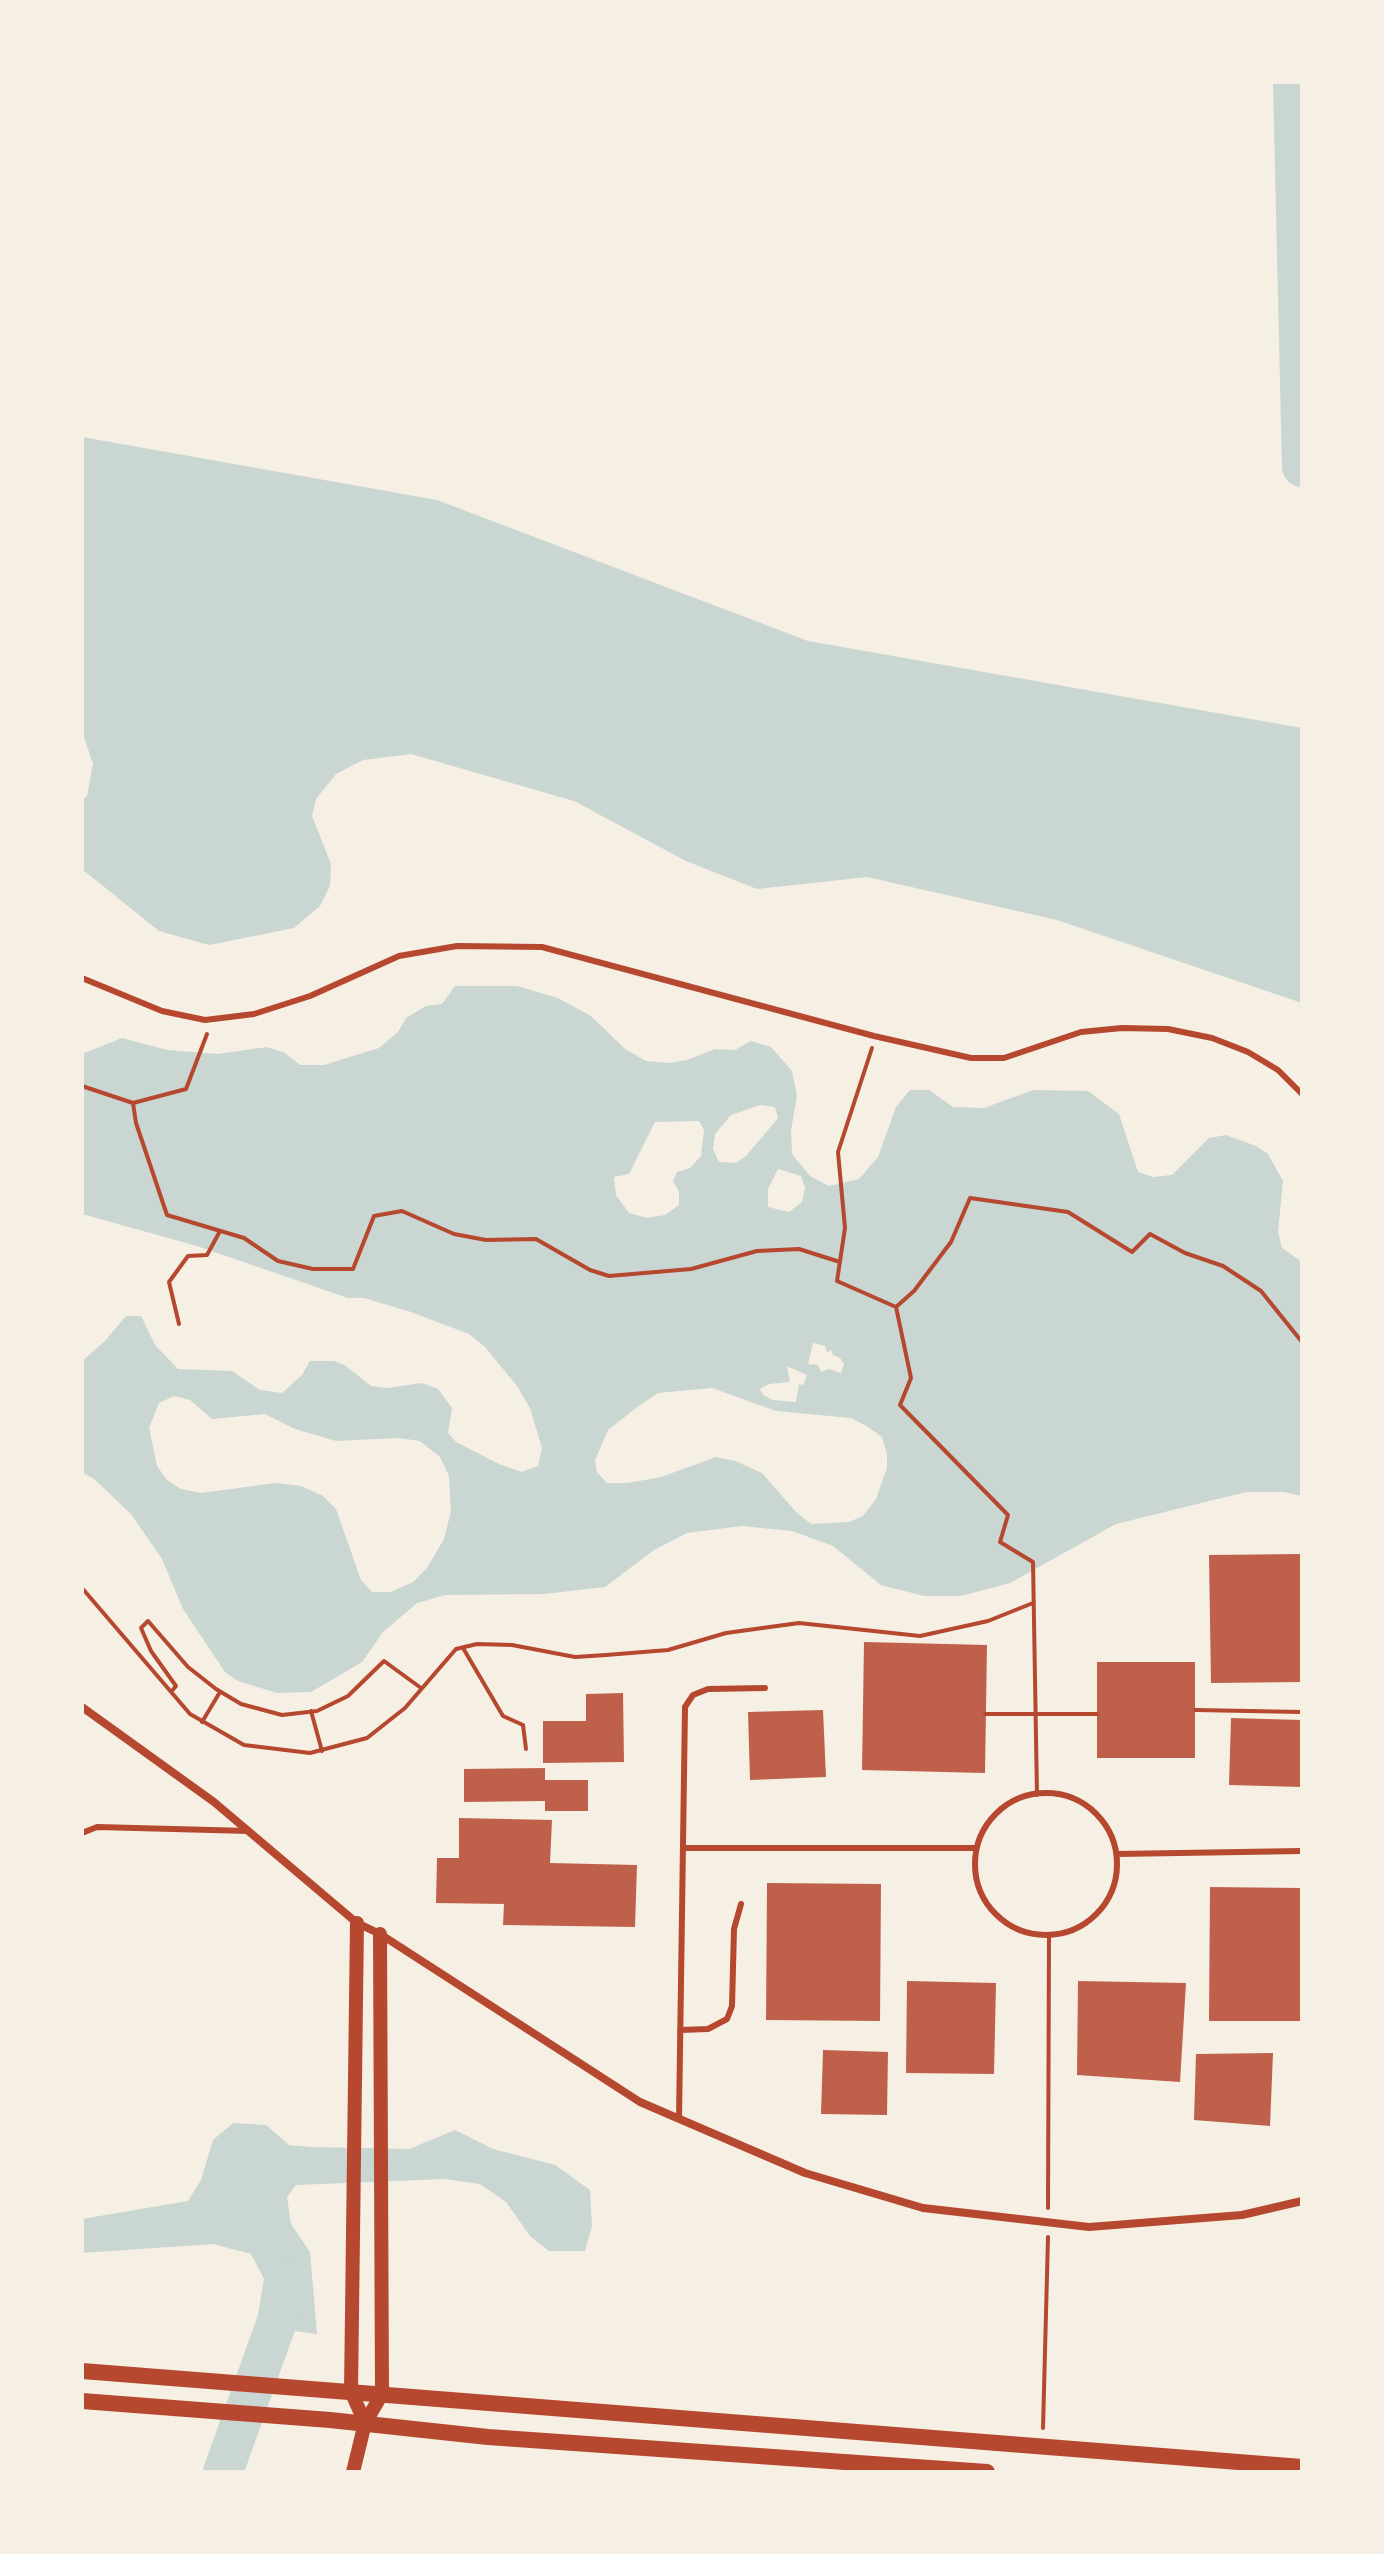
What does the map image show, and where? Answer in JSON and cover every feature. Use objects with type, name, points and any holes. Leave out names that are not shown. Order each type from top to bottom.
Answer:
[{"type":"main road","points":[[82,2371],[1302,2467]]},
{"type":"main road","points":[[82,2401],[365,2423],[488,2437],[987,2472]]},
{"type":"street","points":[[82,1707],[214,1802],[357,1923],[380,1934],[640,2102],[805,2173],[923,2208],[1089,2227],[1242,2215],[1302,2201]]},
{"type":"street","points":[[357,1923],[351,2391],[365,2423]]},
{"type":"street","points":[[353,2472],[365,2423],[382,2394],[380,1934]]},
{"type":"lane","points":[[82,978],[162,1011],[213,1019],[254,1014],[310,996],[399,956],[457,946],[503,944],[542,947],[874,1036],[971,1058],[1004,1058],[1081,1032],[1168,1029],[1212,1038],[1248,1052],[1278,1070],[1302,1094]]},
{"type":"lane","points":[[679,2119],[685,1707],[693,1695],[708,1689],[765,1688]]},
{"type":"lane","points":[[1037,1795],[1070,1797],[1090,1808],[1105,1825],[1117,1854],[1112,1890],[1101,1910],[1083,1925],[1049,1934],[1016,1929],[996,1915],[978,1884],[975,1872],[976,1848],[985,1826],[1002,1808],[1023,1797],[1037,1795]]},
{"type":"lane","points":[[82,1833],[97,1827],[249,1831]]},
{"type":"lane","points":[[683,1848],[976,1848]]},
{"type":"lane","points":[[1117,1854],[1302,1851]]},
{"type":"lane","points":[[680,2030],[708,2029],[727,2019],[732,2006],[734,1929],[741,1904]]},
{"type":"path","points":[[82,1086],[133,1103],[186,1089],[213,1019]]},
{"type":"path","points":[[874,1036],[838,1152],[845,1228],[837,1281],[896,1307]]},
{"type":"path","points":[[133,1103],[136,1123],[167,1215],[244,1238],[278,1261],[313,1269],[353,1269],[374,1216],[402,1211],[454,1234],[486,1240],[536,1239],[590,1270],[609,1276],[691,1269],[757,1251],[799,1249],[840,1262]]},
{"type":"path","points":[[896,1307],[914,1291],[951,1242],[970,1198],[1068,1212],[1132,1252],[1150,1234],[1185,1253],[1223,1266],[1261,1291],[1302,1342]]},
{"type":"path","points":[[179,1324],[169,1282],[188,1256],[207,1255],[220,1231]]},
{"type":"path","points":[[896,1307],[911,1378],[900,1405],[1008,1515],[1000,1542],[1033,1562],[1037,1795]]},
{"type":"path","points":[[82,1588],[171,1692],[202,1722],[244,1745],[276,1751],[322,1751],[367,1738],[405,1708],[438,1666],[463,1648],[512,1645],[575,1657],[606,1655],[668,1650],[726,1633],[799,1623],[920,1636],[988,1621],[1033,1603]]},
{"type":"path","points":[[171,1692],[176,1686],[151,1651],[141,1628],[148,1621],[188,1667],[220,1692],[241,1704],[282,1715],[311,1711],[348,1696],[384,1661],[421,1688]]},
{"type":"path","points":[[463,1648],[503,1716],[523,1725],[526,1749]]},
{"type":"path","points":[[202,1722],[220,1692]]},
{"type":"path","points":[[1195,1710],[1302,1712]]},
{"type":"path","points":[[311,1711],[322,1751]]},
{"type":"path","points":[[985,1714],[1097,1714]]},
{"type":"path","points":[[1043,2446],[1049,1934]]},
{"type":"shaded area","points":[[82,437],[437,500],[808,641],[1302,728],[1302,1003],[1057,920],[867,877],[757,889],[686,861],[574,801],[411,754],[363,760],[336,774],[316,799],[312,816],[331,864],[330,886],[320,906],[294,928],[209,945],[159,931],[82,869],[82,799],[87,796],[93,764],[82,731]]},
{"type":"shaded area","points":[[455,986],[517,986],[558,998],[591,1016],[625,1049],[646,1061],[670,1063],[687,1060],[715,1049],[735,1050],[751,1041],[771,1047],[792,1071],[797,1096],[791,1130],[792,1154],[810,1176],[829,1186],[859,1179],[878,1157],[896,1107],[910,1090],[929,1090],[953,1107],[984,1108],[1033,1090],[1088,1091],[1119,1114],[1138,1172],[1153,1177],[1172,1175],[1209,1138],[1226,1135],[1256,1146],[1268,1154],[1283,1181],[1278,1232],[1282,1248],[1302,1262],[1302,1496],[1284,1492],[1246,1492],[1116,1524],[1010,1583],[961,1596],[924,1596],[881,1585],[833,1546],[792,1531],[742,1526],[687,1533],[654,1550],[605,1587],[544,1594],[445,1595],[417,1603],[383,1632],[362,1662],[311,1692],[277,1693],[238,1681],[225,1672],[183,1609],[162,1559],[131,1514],[93,1478],[82,1473],[82,1361],[105,1341],[126,1316],[141,1316],[155,1345],[178,1369],[232,1371],[260,1390],[282,1393],[302,1375],[310,1361],[334,1361],[346,1366],[371,1386],[388,1388],[422,1383],[438,1389],[452,1408],[448,1433],[456,1442],[499,1464],[522,1472],[538,1466],[542,1448],[530,1408],[517,1386],[485,1347],[469,1334],[411,1312],[364,1298],[348,1298],[197,1246],[82,1214],[82,1054],[122,1038],[167,1050],[218,1054],[267,1047],[285,1053],[300,1065],[324,1065],[379,1048],[398,1032],[406,1018],[426,1006],[442,1004]],"holes":[[[760,1105],[775,1107],[778,1118],[746,1156],[736,1163],[719,1162],[713,1149],[715,1134],[731,1115]],[[699,1121],[704,1130],[701,1156],[690,1168],[677,1172],[673,1181],[679,1192],[679,1205],[665,1215],[647,1218],[629,1213],[616,1195],[614,1177],[629,1174],[655,1122]],[[778,1169],[801,1176],[805,1188],[802,1202],[789,1212],[768,1207],[768,1189]],[[813,1343],[825,1346],[827,1353],[831,1350],[844,1364],[841,1373],[829,1369],[821,1372],[818,1365],[808,1364]],[[787,1366],[807,1375],[803,1385],[799,1384],[796,1402],[773,1400],[763,1395],[760,1389],[769,1384],[790,1382]],[[712,1388],[776,1411],[851,1418],[882,1437],[887,1468],[876,1499],[863,1516],[849,1522],[811,1524],[797,1513],[762,1473],[735,1461],[716,1457],[661,1477],[607,1483],[597,1472],[595,1460],[608,1430],[658,1393]],[[174,1396],[190,1400],[212,1419],[265,1414],[295,1429],[336,1441],[398,1438],[420,1441],[440,1457],[449,1476],[451,1511],[444,1539],[427,1568],[413,1582],[391,1592],[372,1592],[361,1580],[336,1509],[323,1496],[301,1486],[276,1483],[201,1493],[181,1489],[167,1480],[157,1466],[149,1428],[159,1403]]]},
{"type":"shaded area","points":[[233,2123],[266,2125],[289,2145],[311,2147],[409,2149],[455,2130],[493,2149],[555,2165],[590,2190],[592,2226],[585,2251],[549,2251],[530,2236],[506,2202],[480,2184],[445,2179],[296,2185],[287,2197],[291,2224],[310,2252],[317,2334],[256,2326],[264,2279],[251,2254],[213,2244],[82,2253],[82,2219],[188,2201],[201,2180],[213,2140]]},
{"type":"building","points":[[1302,1554],[1302,1682],[1211,1683],[1209,1555]]},
{"type":"building","points":[[864,1642],[987,1645],[985,1773],[862,1770]]},
{"type":"building","points":[[1097,1662],[1195,1662],[1195,1758],[1097,1758]]},
{"type":"building","points":[[623,1693],[624,1762],[543,1763],[543,1721],[586,1721],[586,1694]]},
{"type":"building","points":[[823,1710],[826,1777],[750,1780],[748,1712]]},
{"type":"building","points":[[1231,1718],[1302,1720],[1302,1787],[1229,1785]]},
{"type":"building","points":[[545,1768],[545,1780],[588,1780],[588,1811],[545,1811],[545,1801],[464,1802],[464,1769]]},
{"type":"building","points":[[459,1818],[552,1820],[550,1863],[637,1865],[635,1927],[503,1925],[504,1904],[436,1903],[437,1858],[459,1858]]},
{"type":"building","points":[[767,1883],[881,1884],[880,2021],[766,2020]]},
{"type":"building","points":[[1210,1887],[1302,1888],[1302,2021],[1209,2021]]},
{"type":"building","points":[[907,1981],[996,1983],[994,2074],[906,2073]]},
{"type":"building","points":[[1078,1981],[1186,1983],[1180,2082],[1077,2075]]},
{"type":"building","points":[[823,2050],[888,2052],[887,2115],[821,2114]]},
{"type":"building","points":[[1273,2053],[1270,2126],[1194,2120],[1196,2054]]},
{"type":"waterway","points":[[1293,82],[1302,467]]},
{"type":"waterway","points":[[223,2472],[285,2299],[285,2278]]}]
